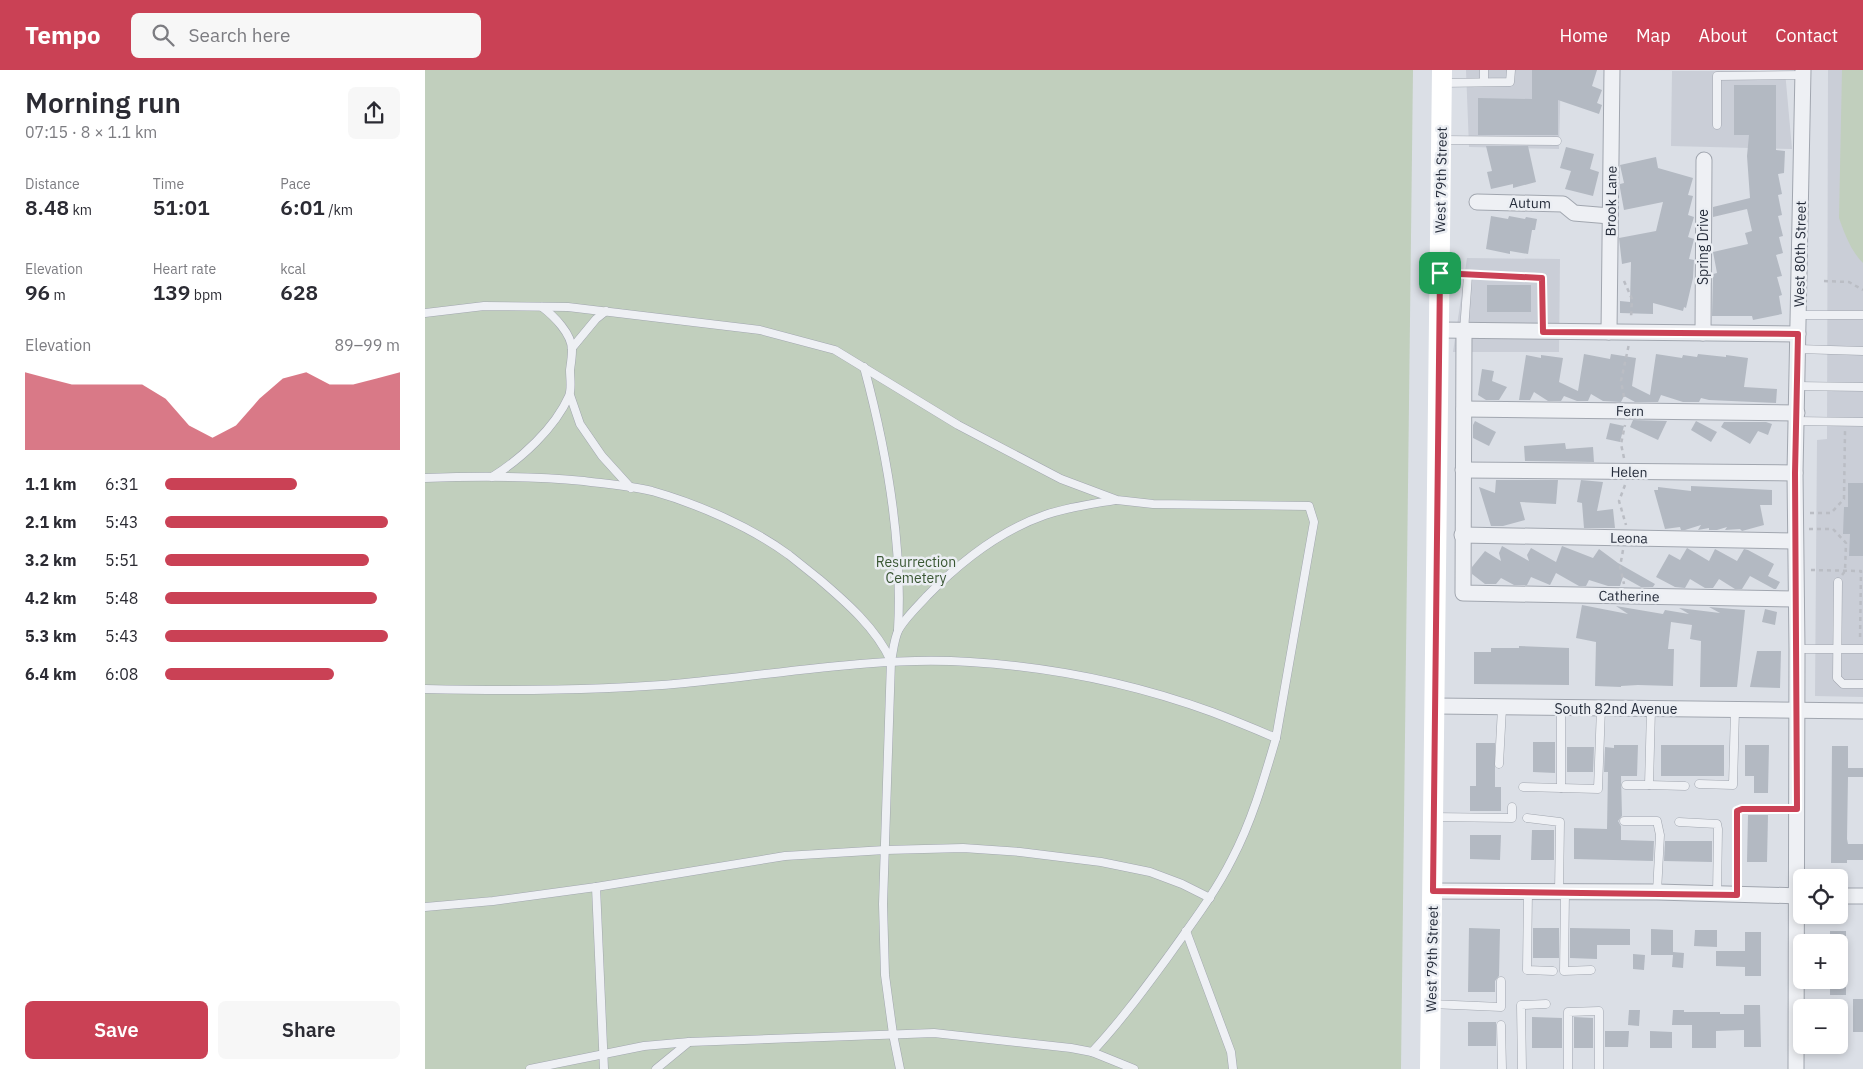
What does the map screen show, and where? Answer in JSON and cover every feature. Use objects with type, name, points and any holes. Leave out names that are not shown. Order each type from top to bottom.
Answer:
[{"type":"main road","name":"West 79th Street","points":[[1430,1069],[1442,76]]},
{"type":"street","name":"Brook Lane","points":[[1609,332],[1612,70]]},
{"type":"street","name":"West 80th Street","points":[[1798,869],[1795,473],[1803,72]]},
{"type":"street","name":"Spring Drive","points":[[1703,333],[1704,160]]},
{"type":"street","name":"Autum","points":[[1477,202],[1563,204],[1574,213],[1611,216]]},
{"type":"street","points":[[1439,330],[1703,333],[1798,342]]},
{"type":"street","points":[[1462,535],[1464,331]]},
{"type":"street","name":"Fern","points":[[1464,409],[1796,417]]},
{"type":"street","name":"Helen","points":[[1463,470],[1795,473]]},
{"type":"street","name":"Leona","points":[[1462,535],[1795,541]]},
{"type":"street","name":"Catherine","points":[[1462,535],[1463,593],[1796,599]]},
{"type":"street","name":"South 82nd Avenue","points":[[1435,706],[1863,711]]},
{"type":"street","points":[[1433,891],[1657,892],[1793,896]]},
{"type":"street","points":[[1848,896],[1863,896]]},
{"type":"street","name":"West 80th Street","points":[[1796,1069],[1799,924]]},
{"type":"lane","points":[[1484,70],[1484,82]]},
{"type":"lane","points":[[1442,76],[1484,82],[1510,82],[1511,70]]},
{"type":"lane","points":[[1717,125],[1717,76],[1803,72]]},
{"type":"lane","points":[[1441,140],[1557,141]]},
{"type":"lane","points":[[1440,273],[1542,278],[1543,332]]},
{"type":"lane","points":[[1464,331],[1468,275]]},
{"type":"lane","points":[[425,313],[484,306],[568,307],[760,330],[835,350],[958,425],[1061,479],[1117,500],[1153,504],[1309,506],[1314,522],[1276,738],[1250,820],[1233,858],[1210,898],[1115,1027],[1092,1052]]},
{"type":"lane","points":[[542,307],[560,325],[572,348],[569,395],[580,424],[602,456],[631,488]]},
{"type":"lane","points":[[572,348],[596,319],[606,311]]},
{"type":"lane","points":[[1799,315],[1863,315]]},
{"type":"lane","points":[[1798,342],[1863,351]]},
{"type":"lane","points":[[865,367],[876,410],[893,505],[900,598],[898,630],[891,661],[883,904],[885,975],[900,1069]]},
{"type":"lane","points":[[1797,386],[1863,387]]},
{"type":"lane","points":[[492,477],[535,443],[559,412],[569,395]]},
{"type":"lane","points":[[1796,417],[1863,422]]},
{"type":"lane","points":[[425,478],[552,478],[651,491],[699,507],[741,526],[788,554],[835,593],[871,629],[884,644],[891,661]]},
{"type":"lane","points":[[898,630],[949,574],[981,548],[1044,516],[1075,506],[1117,500]]},
{"type":"lane","points":[[1838,582],[1837,678],[1843,684],[1863,684]]},
{"type":"lane","points":[[1797,649],[1861,649]]},
{"type":"lane","points":[[425,689],[519,690],[682,683],[891,661],[969,662],[1034,668],[1107,682],[1211,712],[1276,738]]},
{"type":"lane","points":[[1499,764],[1503,708]]},
{"type":"lane","points":[[1561,708],[1561,788]]},
{"type":"lane","points":[[1523,787],[1598,789],[1601,708]]},
{"type":"lane","points":[[1649,785],[1651,708]]},
{"type":"lane","points":[[1699,784],[1733,785],[1735,710]]},
{"type":"lane","points":[[1626,785],[1685,786]]},
{"type":"lane","points":[[1433,817],[1512,818],[1512,807]]},
{"type":"lane","points":[[1737,895],[1737,811],[1742,809],[1797,809]]},
{"type":"lane","points":[[1527,818],[1560,822],[1565,971],[1591,970]]},
{"type":"lane","points":[[1624,821],[1657,821],[1660,835],[1657,892]]},
{"type":"lane","points":[[1679,822],[1717,824],[1717,895]]},
{"type":"lane","points":[[425,907],[493,901],[595,887],[785,856],[885,850],[963,848],[1020,852],[1101,862],[1150,872],[1210,898]]},
{"type":"lane","points":[[595,887],[604,1069]]},
{"type":"lane","points":[[1528,891],[1527,970],[1553,971]]},
{"type":"lane","points":[[1186,931],[1231,1052],[1233,1069]]},
{"type":"lane","points":[[1431,1004],[1501,1007],[1501,981]]},
{"type":"lane","points":[[1522,1069],[1521,1005],[1546,1004]]},
{"type":"lane","points":[[1567,1069],[1568,1012],[1599,1011],[1599,1069]]},
{"type":"lane","points":[[1501,1025],[1502,1069]]},
{"type":"lane","points":[[530,1069],[644,1046],[689,1042],[934,1033],[1071,1048],[1092,1052],[1134,1069]]},
{"type":"lane","points":[[657,1069],[689,1042]]},
{"type":"path","points":[[1824,281],[1849,282],[1863,290]]},
{"type":"path","points":[[1810,512],[1831,513],[1844,499],[1845,430]]},
{"type":"path","points":[[1809,529],[1833,529],[1846,543],[1845,571]]},
{"type":"path","points":[[1811,570],[1861,571],[1861,649]]},
{"type":"shaded area","points":[[1466,70],[1561,70],[1559,149],[1469,147]]},
{"type":"shaded area","points":[[1828,70],[1863,70],[1863,697],[1815,696],[1817,440],[1827,439]]},
{"type":"shaded area","points":[[1672,71],[1785,71],[1792,149],[1671,146]]},
{"type":"shaded area","points":[[1467,258],[1560,259],[1559,352],[1453,352]]},
{"type":"green space","name":"Resurrection Cemetery","points":[[425,70],[1413,70],[1401,1069],[425,1069]]},
{"type":"green space","points":[[1842,70],[1863,70],[1863,263],[1846,237],[1839,218]]},
{"type":"building","points":[[1532,70],[1597,70],[1592,86],[1602,90],[1597,103],[1602,105],[1599,114],[1558,100],[1558,135],[1478,135],[1478,98],[1532,99]]},
{"type":"building","points":[[1734,85],[1776,85],[1776,150],[1785,151],[1784,173],[1778,174],[1782,194],[1778,195],[1782,215],[1778,216],[1783,236],[1779,237],[1783,253],[1776,255],[1782,276],[1777,277],[1782,295],[1779,296],[1782,314],[1753,320],[1752,316],[1712,316],[1713,274],[1717,273],[1713,252],[1748,244],[1745,233],[1752,231],[1747,209],[1713,217],[1713,207],[1750,198],[1747,156],[1749,135],[1734,135]]},
{"type":"building","points":[[1486,146],[1528,146],[1536,182],[1513,188],[1513,184],[1491,189],[1487,172],[1492,171]]},
{"type":"building","points":[[1566,147],[1594,154],[1590,169],[1599,172],[1593,196],[1565,189],[1571,171],[1560,168]]},
{"type":"building","points":[[1656,157],[1658,168],[1693,178],[1688,195],[1693,196],[1688,215],[1694,217],[1688,237],[1694,239],[1689,259],[1694,260],[1693,278],[1686,308],[1684,307],[1683,311],[1653,303],[1653,314],[1620,313],[1620,301],[1630,302],[1631,262],[1622,264],[1619,238],[1656,231],[1663,202],[1624,210],[1620,184],[1624,183],[1620,165]]},
{"type":"building","points":[[1491,216],[1508,219],[1509,216],[1537,219],[1535,230],[1532,230],[1528,254],[1510,251],[1510,254],[1486,249]]},
{"type":"building","points":[[1487,285],[1531,285],[1531,312],[1487,312]]},
{"type":"building","points":[[1584,354],[1610,359],[1611,354],[1636,358],[1632,386],[1650,395],[1656,354],[1682,358],[1683,355],[1697,357],[1698,354],[1748,358],[1744,387],[1777,389],[1776,403],[1701,398],[1699,402],[1683,402],[1661,395],[1658,402],[1635,402],[1624,396],[1621,402],[1603,401],[1591,394],[1588,401],[1577,401],[1564,396],[1561,401],[1548,401],[1534,392],[1530,400],[1519,400],[1526,355],[1541,358],[1541,355],[1563,358],[1559,382],[1578,391]]},
{"type":"building","points":[[1482,369],[1494,371],[1492,381],[1507,387],[1499,400],[1486,400],[1478,395]]},
{"type":"building","points":[[1633,420],[1667,421],[1658,440],[1630,427]]},
{"type":"building","points":[[1475,421],[1496,432],[1489,446],[1473,438],[1473,425]]},
{"type":"building","points":[[1696,421],[1717,432],[1711,442],[1691,430]]},
{"type":"building","points":[[1724,422],[1766,422],[1772,424],[1768,435],[1758,431],[1750,444],[1721,427]]},
{"type":"building","points":[[1610,423],[1624,426],[1620,442],[1606,439]]},
{"type":"building","points":[[1565,443],[1566,449],[1593,447],[1594,462],[1525,461],[1524,446]]},
{"type":"building","points":[[1496,480],[1558,480],[1556,504],[1520,502],[1525,520],[1503,526],[1491,526],[1479,487],[1495,493]]},
{"type":"building","points":[[1581,480],[1603,482],[1597,511],[1613,509],[1615,528],[1584,528],[1582,503],[1577,502]]},
{"type":"building","points":[[1848,483],[1863,483],[1863,556],[1849,556],[1850,534],[1843,534],[1844,507],[1848,507]]},
{"type":"building","points":[[1691,486],[1772,490],[1772,505],[1760,505],[1764,525],[1742,531],[1740,529],[1725,530],[1727,527],[1717,530],[1709,530],[1709,528],[1698,530],[1701,525],[1685,530],[1681,530],[1680,527],[1665,529],[1654,490],[1658,490],[1658,487],[1691,491]]},
{"type":"building","points":[[1502,546],[1529,561],[1527,555],[1531,548],[1556,562],[1562,546],[1593,558],[1599,549],[1618,563],[1655,584],[1653,587],[1641,587],[1623,577],[1620,586],[1608,586],[1589,580],[1586,586],[1579,586],[1556,573],[1550,585],[1531,577],[1527,585],[1514,585],[1501,578],[1496,584],[1485,584],[1472,574],[1472,567],[1485,551],[1501,561],[1499,553]]},
{"type":"building","points":[[1687,548],[1709,561],[1715,549],[1737,561],[1744,549],[1748,550],[1774,564],[1768,576],[1780,582],[1776,589],[1774,589],[1750,576],[1742,589],[1735,589],[1719,579],[1713,588],[1705,588],[1690,579],[1685,588],[1675,587],[1656,577],[1669,554],[1680,560]]},
{"type":"building","points":[[1582,605],[1628,614],[1616,606],[1663,614],[1665,610],[1689,614],[1679,608],[1720,613],[1709,607],[1745,610],[1737,687],[1700,687],[1701,641],[1690,639],[1692,625],[1671,622],[1668,649],[1674,649],[1673,686],[1595,686],[1596,642],[1576,638]]},
{"type":"building","points":[[1765,609],[1777,612],[1775,625],[1762,622]]},
{"type":"building","points":[[1519,646],[1569,648],[1569,685],[1474,684],[1474,652],[1491,652],[1491,648],[1519,648]]},
{"type":"building","points":[[1757,651],[1781,651],[1780,688],[1750,687]]},
{"type":"building","points":[[1533,742],[1555,742],[1555,773],[1533,772]]},
{"type":"building","points":[[1476,743],[1495,743],[1495,787],[1501,787],[1501,811],[1470,811],[1470,786],[1476,786]]},
{"type":"building","points":[[1614,745],[1638,745],[1637,776],[1621,776],[1622,816],[1618,821],[1621,826],[1621,840],[1654,841],[1653,861],[1574,859],[1574,828],[1607,829],[1608,772],[1604,772],[1605,747],[1614,748]]},
{"type":"building","points":[[1661,745],[1724,745],[1724,776],[1661,776]]},
{"type":"building","points":[[1745,745],[1769,745],[1768,793],[1754,793],[1754,776],[1745,776]]},
{"type":"building","points":[[1832,746],[1848,746],[1848,768],[1863,768],[1863,777],[1848,777],[1847,839],[1848,844],[1863,844],[1863,860],[1831,863]]},
{"type":"building","points":[[1567,747],[1594,747],[1593,772],[1567,772]]},
{"type":"building","points":[[1748,815],[1768,815],[1767,862],[1747,862]]},
{"type":"building","points":[[1532,830],[1554,830],[1554,860],[1531,860]]},
{"type":"building","points":[[1470,835],[1501,835],[1500,860],[1470,859]]},
{"type":"building","points":[[1665,841],[1712,841],[1712,862],[1664,861]]},
{"type":"building","points":[[1469,928],[1500,929],[1499,976],[1495,981],[1495,992],[1468,992]]},
{"type":"building","points":[[1533,928],[1559,928],[1559,958],[1533,958]]},
{"type":"building","points":[[1570,928],[1630,929],[1630,945],[1597,945],[1597,959],[1570,958]]},
{"type":"building","points":[[1651,929],[1673,930],[1673,952],[1684,953],[1683,968],[1672,967],[1673,955],[1651,955]]},
{"type":"building","points":[[1695,930],[1717,930],[1717,947],[1694,946]]},
{"type":"building","points":[[1830,931],[1846,931],[1846,934],[1830,934]]},
{"type":"building","points":[[1745,932],[1761,932],[1761,976],[1745,976],[1745,967],[1716,966],[1716,951],[1745,951]]},
{"type":"building","points":[[1633,954],[1645,955],[1644,970],[1633,969]]},
{"type":"building","points":[[1830,989],[1846,989],[1846,995],[1830,995]]},
{"type":"building","points":[[1853,999],[1863,999],[1863,1032],[1853,1032]]},
{"type":"building","points":[[1744,1005],[1760,1005],[1761,1047],[1744,1047],[1744,1030],[1716,1031],[1716,1048],[1692,1048],[1692,1025],[1672,1025],[1673,1010],[1744,1014]]},
{"type":"building","points":[[1629,1010],[1640,1010],[1639,1026],[1628,1025]]},
{"type":"building","points":[[1532,1017],[1562,1018],[1562,1048],[1532,1048]]},
{"type":"building","points":[[1574,1017],[1593,1018],[1593,1048],[1574,1048]]},
{"type":"building","points":[[1468,1022],[1496,1022],[1496,1046],[1468,1046]]},
{"type":"building","points":[[1605,1031],[1629,1031],[1628,1047],[1605,1047]]},
{"type":"building","points":[[1650,1031],[1672,1032],[1672,1048],[1650,1048]]},
{"type":"route","points":[[1440,273],[1542,278],[1543,332],[1798,334],[1795,473],[1797,809],[1742,809],[1737,811],[1737,895],[1657,892],[1433,891],[1440,273]]}]
